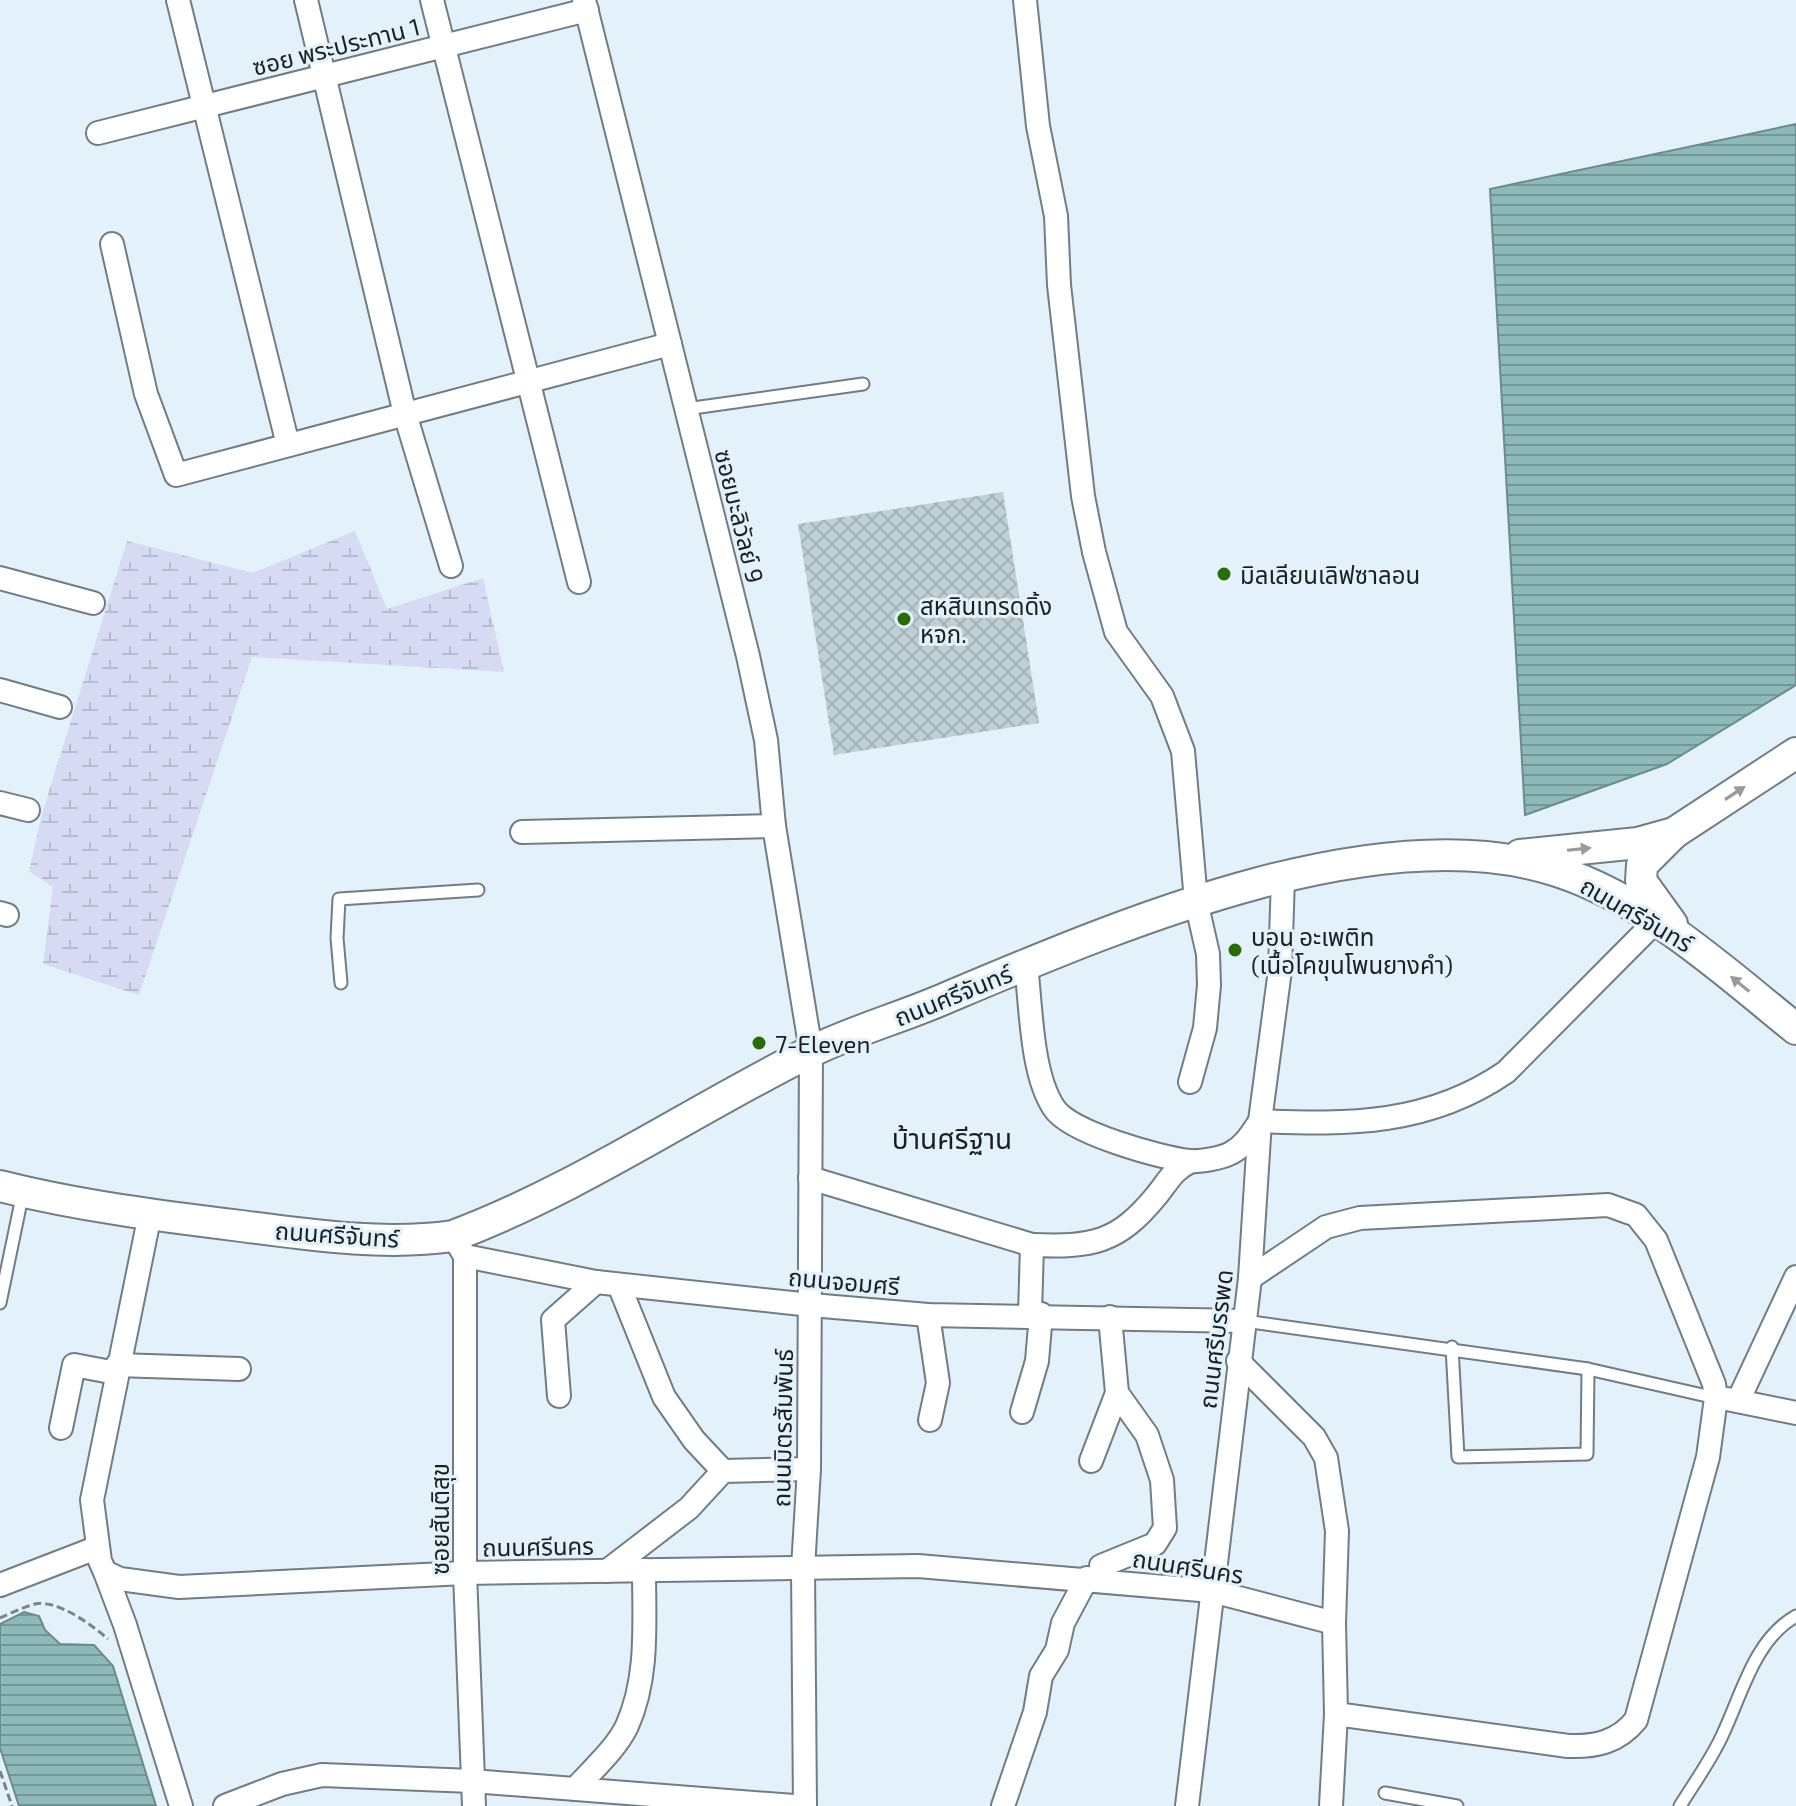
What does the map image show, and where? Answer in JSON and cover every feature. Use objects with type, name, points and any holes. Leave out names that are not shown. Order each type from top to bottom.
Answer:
[{"type":"main road","points":[[1684,938],[1641,881],[1642,865],[1674,833],[1796,753]]},
{"type":"main road","points":[[1502,857],[1638,843],[1674,833]]},
{"type":"main road","name":"ถนนศรีจันทร์","points":[[12,1189],[150,1214],[316,1235],[424,1240],[459,1246],[811,1051],[1196,901],[1283,877],[1421,855],[1502,857],[1583,881],[1622,900],[1654,923],[1684,938],[1796,1029]]},
{"type":"street","points":[[178,0],[288,445]]},
{"type":"street","points":[[306,0],[405,414],[451,566]]},
{"type":"street","points":[[432,0],[579,582]]},
{"type":"street","points":[[1025,0],[1038,126],[1056,216],[1059,285],[1083,496],[1104,600],[1116,632],[1162,696],[1183,751],[1196,901],[1208,954],[1209,985],[1205,1028],[1190,1082]]},
{"type":"street","name":"ซอย พระประทาน 1","points":[[98,133],[444,46],[586,5]]},
{"type":"street","name":"ซอยมะลิวัลย์ 9","points":[[586,5],[748,656],[766,740],[774,826],[811,1051]]},
{"type":"street","points":[[112,244],[146,394],[176,475],[670,344]]},
{"type":"street","points":[[0,578],[93,603]]},
{"type":"street","points":[[0,690],[60,707]]},
{"type":"street","points":[[0,803],[28,810]]},
{"type":"street","points":[[522,832],[774,826]]},
{"type":"street","name":"ถนนศรีบรรพด","points":[[1187,1806],[1250,1278],[1260,1121],[1280,970],[1283,877]]},
{"type":"street","points":[[810,1178],[899,1202],[1032,1245],[1075,1246],[1110,1239],[1147,1207],[1173,1170],[1191,1161],[1230,1154],[1246,1142],[1260,1121],[1346,1125],[1391,1118],[1436,1106],[1489,1084],[1506,1072],[1654,923]]},
{"type":"street","points":[[1026,965],[1044,1090],[1059,1116],[1067,1123],[1109,1140],[1191,1161]]},
{"type":"street","name":"ถนนมิตรสัมพันธ์","points":[[805,1806],[803,1568],[809,1469],[811,1051]]},
{"type":"street","points":[[1250,1278],[1326,1227],[1342,1221],[1608,1205],[1622,1208],[1636,1215],[1656,1240],[1714,1384],[1727,1400],[1796,1413]]},
{"type":"street","points":[[150,1214],[116,1369],[92,1500],[96,1548],[125,1625],[181,1806]]},
{"type":"street","points":[[1022,1412],[1037,1361],[1032,1245]]},
{"type":"street","name":"ถนนจอมศรี","points":[[459,1246],[596,1282],[811,1305],[928,1315],[1035,1314],[1244,1321]]},
{"type":"street","name":"ซอยสันติสุข","points":[[459,1246],[465,1573],[474,1806]]},
{"type":"street","points":[[1336,1714],[1568,1746],[1600,1744],[1627,1731],[1636,1720],[1700,1486],[1727,1400],[1796,1277]]},
{"type":"street","points":[[559,1396],[553,1320],[596,1282]]},
{"type":"street","points":[[619,1285],[664,1397],[694,1440],[723,1471]]},
{"type":"street","points":[[928,1315],[938,1383],[930,1420]]},
{"type":"street","points":[[1091,1461],[1117,1393],[1110,1317]]},
{"type":"street","points":[[1238,1361],[1314,1437],[1326,1458],[1337,1531],[1334,1623],[1336,1714],[1331,1806]]},
{"type":"street","points":[[61,1428],[74,1365],[116,1369],[239,1369]]},
{"type":"street","points":[[1003,1806],[1035,1712],[1041,1676],[1057,1650],[1063,1623],[1101,1566],[1155,1544],[1165,1528],[1162,1480],[1147,1435],[1117,1393]]},
{"type":"street","points":[[607,1571],[689,1508],[723,1471],[809,1469]]},
{"type":"street","points":[[0,1585],[96,1548]]},
{"type":"street","name":"ถนนศรีนคร","points":[[105,1572],[120,1579],[179,1587],[465,1573],[918,1566],[1212,1591],[1334,1623]]},
{"type":"street","points":[[575,1789],[626,1727],[639,1688],[644,1654],[644,1570]]},
{"type":"street","points":[[225,1806],[282,1784],[322,1775],[472,1781],[736,1804],[794,1806]]},
{"type":"lane","points":[[686,409],[863,384]]},
{"type":"lane","points":[[341,983],[337,938],[339,899],[478,890]]},
{"type":"lane","points":[[0,1303],[12,1189]]},
{"type":"lane","points":[[1244,1321],[1452,1347],[1588,1369],[1727,1400]]},
{"type":"lane","points":[[1452,1347],[1458,1457],[1587,1454],[1588,1369]]},
{"type":"lane","points":[[1680,1806],[1718,1744],[1760,1650],[1782,1624],[1796,1616]]},
{"type":"lane","points":[[1385,1793],[1457,1806]]},
{"type":"path","points":[[0,1618],[37,1604],[47,1604],[86,1623],[113,1644]]},
{"type":"path","points":[[0,1771],[12,1806]]},
{"type":"green space","points":[[355,531],[387,609],[483,578],[504,672],[252,657],[139,995],[43,964],[53,887],[29,871],[42,814],[127,541],[253,573]]},
{"type":"shaded area","points":[[1796,124],[1796,685],[1667,764],[1525,815],[1490,189]]},
{"type":"shaded area","points":[[24,1612],[39,1616],[45,1630],[60,1644],[94,1645],[113,1666],[156,1806],[19,1806],[0,1748],[0,1624]]},
{"type":"building","points":[[1003,492],[1039,723],[834,755],[798,524]]},
{"type":"place","name":"มิลเลียนเลิฟซาลอน","points":[[1224,574]]},
{"type":"place","name":"สหสินเทรดดิ้ง หจก.","points":[[904,619]]},
{"type":"place","name":"บอน อะเพติท (เนื้อโคขุนโพนยางคำ)","points":[[1235,950]]},
{"type":"place","name":"7-Eleven","points":[[759,1043]]},
{"type":"district","name":"บ้านศรีฐาน","points":[[952,1138]]}]
